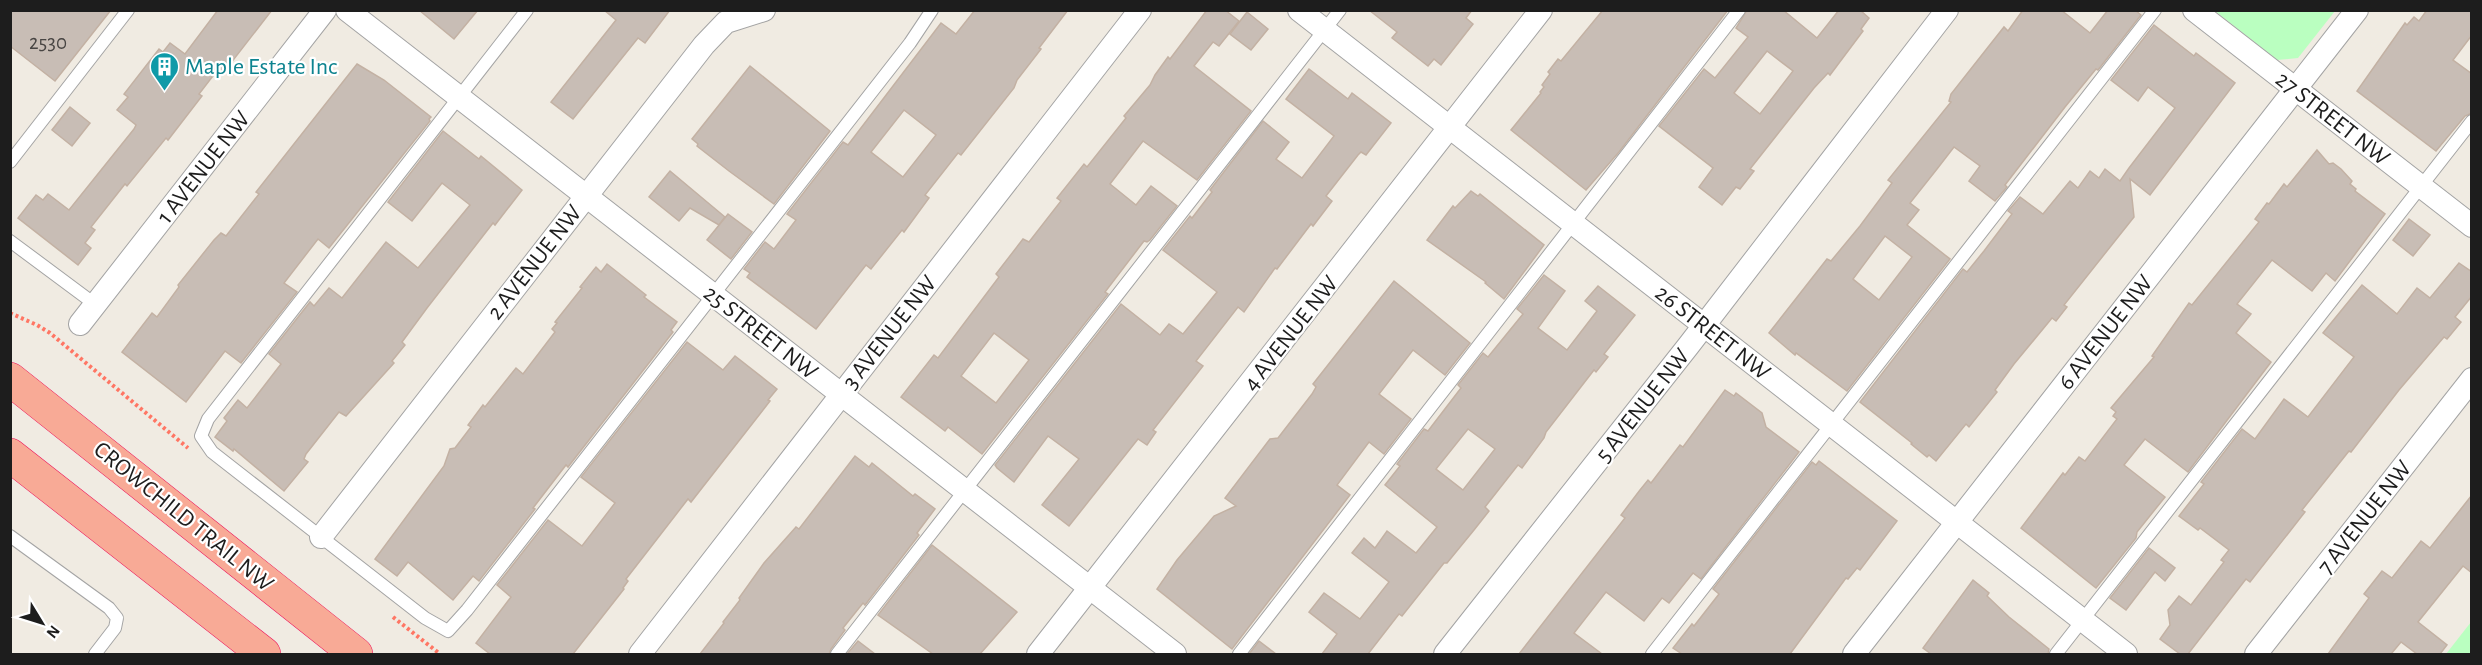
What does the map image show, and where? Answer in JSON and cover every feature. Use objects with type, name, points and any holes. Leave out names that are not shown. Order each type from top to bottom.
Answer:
[{"type":"highway","name":"CROWCHILD TRAIL NW","points":[[10,379],[356,654]]},
{"type":"highway","points":[[10,455],[264,654]]},
{"type":"street","name":"1 AVENUE NW","points":[[80,324],[325,10]]},
{"type":"street","name":"25 STREET NW","points":[[347,10],[1175,654]]},
{"type":"street","name":"2 AVENUE NW","points":[[321,537],[704,45],[726,22],[764,10]]},
{"type":"street","name":"3 AVENUE NW","points":[[640,654],[1140,10]]},
{"type":"street","name":"26 STREET NW","points":[[1299,10],[2126,654]]},
{"type":"street","name":"4 AVENUE NW","points":[[1038,654],[1541,10]]},
{"type":"street","name":"5 AVENUE NW","points":[[1445,654],[1704,325],[1947,10]]},
{"type":"street","name":"27 STREET NW","points":[[2194,10],[2472,226]]},
{"type":"street","name":"6 AVENUE NW","points":[[1854,654],[2357,10]]},
{"type":"street","name":"7 AVENUE NW","points":[[2256,654],[2472,379]]},
{"type":"lane","points":[[10,162],[128,10]]},
{"type":"lane","points":[[527,10],[208,420],[201,436],[212,452],[425,618],[448,631],[467,610],[910,43],[932,10]]},
{"type":"lane","points":[[837,654],[1340,10]]},
{"type":"lane","points":[[1239,654],[1739,10]]},
{"type":"lane","points":[[1652,654],[2155,10]]},
{"type":"lane","points":[[2056,654],[2472,121]]},
{"type":"lane","points":[[10,241],[96,305]]},
{"type":"lane","points":[[10,536],[109,608],[117,618],[115,628],[94,654]]},
{"type":"green space","points":[[2215,11],[2335,11],[2298,58],[2277,60]]},
{"type":"green space","points":[[2471,622],[2471,654],[2446,654]]},
{"type":"building","points":[[10,10],[111,10],[55,81],[10,46]]},
{"type":"building","points":[[218,10],[272,10],[227,68],[223,71],[219,68],[199,94],[202,96],[168,140],[166,138],[127,186],[125,184],[91,227],[95,230],[85,243],[91,248],[78,265],[18,218],[36,195],[43,200],[48,194],[69,210],[136,125],[117,110],[128,97],[124,94],[159,49],[163,52],[170,43],[185,54]]},
{"type":"building","points":[[419,10],[478,10],[454,39]]},
{"type":"building","points":[[604,10],[670,10],[645,43],[638,38],[573,119],[551,102],[616,20]]},
{"type":"building","points":[[975,10],[1068,10],[1039,48],[1041,49],[1017,80],[1014,88],[961,155],[958,153],[925,195],[929,198],[904,232],[902,230],[871,269],[866,265],[816,329],[747,277],[750,273],[744,269],[765,242],[774,249],[796,220],[787,214],[843,142],[848,145],[941,23],[956,34]],"holes":[[[904,110],[936,135],[903,177],[871,152]]]},
{"type":"building","points":[[1207,10],[1225,10],[1239,21],[1219,46],[1213,42],[1194,66],[1251,111],[1197,180],[1143,141],[1110,184],[1136,205],[1151,186],[1177,206],[1150,240],[1144,241],[1105,292],[1108,294],[982,454],[948,427],[945,431],[901,397],[934,355],[938,358],[999,277],[996,274],[1023,239],[1029,242],[1061,201],[1057,198],[1084,164],[1087,167],[1126,118],[1124,116],[1150,85],[1168,57],[1170,59]],"holes":[[[994,333],[1029,360],[996,403],[961,376]]]},
{"type":"building","points":[[1369,10],[1472,10],[1466,18],[1473,24],[1441,65],[1434,59],[1428,66],[1392,38],[1397,32]]},
{"type":"building","points":[[1603,10],[1728,10],[1619,152],[1586,190],[1511,130],[1541,93],[1544,87],[1542,85],[1550,74],[1548,72],[1558,59],[1561,61]]},
{"type":"building","points":[[1747,10],[1783,10],[1817,38],[1839,10],[1860,10],[1869,18],[1861,29],[1863,31],[1830,75],[1828,73],[1814,88],[1750,169],[1754,171],[1740,189],[1736,187],[1722,205],[1699,187],[1713,168],[1659,126],[1704,69],[1715,78],[1748,37],[1736,28]],"holes":[[[1767,51],[1793,71],[1760,114],[1734,93]]]},
{"type":"building","points":[[2023,10],[2061,10],[2090,33],[2108,10],[2135,10],[2141,15],[2098,70],[2096,69],[2065,107],[1995,201],[1969,181],[1980,166],[1954,147],[1910,203],[1919,210],[1907,225],[1950,259],[1847,391],[1796,353],[1795,355],[1769,333],[1827,259],[1831,261],[1860,226],[1892,183],[1888,180],[1951,102],[1949,101],[1951,94],[2004,27],[2008,31]],"holes":[[[1885,236],[1912,257],[1879,300],[1853,279]]]},
{"type":"building","points":[[2427,10],[2472,10],[2472,35],[2453,60],[2472,74],[2472,113],[2465,116],[2436,151],[2357,91],[2405,23],[2407,25],[2414,17],[2419,21]]},
{"type":"building","points":[[1247,12],[1268,29],[1251,50],[1230,34]]},
{"type":"building","points":[[2154,25],[2194,56],[2196,53],[2235,83],[2150,195],[2130,179],[2134,217],[2064,305],[2067,307],[2056,321],[2052,318],[2014,364],[1995,390],[1997,392],[1969,427],[1966,424],[1936,461],[1929,455],[1927,457],[1860,402],[1963,269],[1967,272],[1984,251],[2012,214],[2008,211],[2020,197],[2043,214],[2070,181],[2078,188],[2090,171],[2099,178],[2105,169],[2120,181],[2175,108],[2148,87],[2138,101],[2111,80]]},
{"type":"building","points":[[357,64],[384,80],[431,117],[430,121],[329,248],[318,239],[284,283],[297,292],[241,363],[225,351],[186,402],[122,352],[152,313],[157,317],[179,287],[178,285],[214,240],[221,233],[226,236],[259,194],[256,192]]},
{"type":"building","points":[[750,66],[830,131],[774,204],[697,146],[698,144],[692,139]]},
{"type":"building","points":[[1309,69],[1348,99],[1352,93],[1391,123],[1366,155],[1361,152],[1358,155],[1326,196],[1332,201],[1313,226],[1311,224],[1277,269],[1275,268],[1244,312],[1238,307],[1196,361],[1203,366],[1153,430],[1156,432],[1147,445],[1138,439],[1069,526],[1042,505],[1079,459],[1048,436],[1014,482],[995,465],[1121,304],[1160,335],[1169,324],[1183,334],[1217,292],[1163,250],[1190,216],[1192,218],[1212,192],[1210,190],[1263,121],[1289,142],[1276,159],[1302,178],[1334,136],[1286,99]]},
{"type":"building","points":[[70,107],[90,123],[72,146],[52,130]]},
{"type":"building","points":[[443,131],[479,159],[481,156],[522,190],[495,225],[493,223],[427,308],[402,342],[405,345],[392,361],[394,363],[346,416],[339,412],[306,454],[304,459],[308,462],[284,491],[234,449],[233,451],[215,437],[227,421],[224,418],[238,400],[247,408],[281,364],[269,354],[310,302],[314,306],[329,288],[342,298],[386,242],[418,268],[470,205],[442,183],[412,221],[388,202]]},
{"type":"building","points":[[2317,150],[2329,164],[2333,163],[2341,169],[2352,181],[2350,184],[2356,189],[2355,191],[2385,214],[2335,281],[2326,273],[2312,291],[2272,260],[2237,304],[2251,314],[2236,333],[2271,362],[2188,472],[2145,439],[2124,465],[2165,497],[2096,588],[2021,528],[2063,473],[2065,475],[2079,457],[2085,461],[2117,419],[2113,416],[2116,412],[2111,408],[2154,357],[2152,356],[2189,303],[2192,305],[2259,222],[2255,219],[2267,203],[2269,204],[2284,184],[2287,187]]},
{"type":"building","points":[[670,171],[725,217],[719,225],[690,208],[679,221],[649,197]]},
{"type":"building","points":[[1471,191],[1478,196],[1480,194],[1544,245],[1504,299],[1486,282],[1427,240],[1453,206],[1455,208]]},
{"type":"building","points":[[728,214],[752,232],[731,259],[707,240]]},
{"type":"building","points":[[2409,219],[2430,235],[2413,256],[2393,240]]},
{"type":"building","points":[[2459,263],[2472,272],[2472,296],[2455,317],[2461,322],[2447,339],[2444,337],[2399,390],[2302,510],[2305,512],[2250,582],[2246,579],[2188,654],[2180,654],[2160,639],[2170,625],[2168,610],[2179,596],[2191,605],[2224,562],[2221,560],[2229,550],[2200,528],[2198,530],[2179,516],[2204,484],[2201,482],[2242,429],[2255,439],[2284,399],[2308,417],[2354,357],[2323,333],[2362,285],[2397,314],[2417,288],[2430,298]]},
{"type":"building","points":[[607,264],[646,295],[644,297],[677,322],[671,330],[673,332],[568,467],[566,465],[479,581],[473,576],[453,600],[408,562],[397,576],[375,559],[444,466],[450,449],[455,448],[471,427],[468,425],[483,405],[485,407],[516,368],[523,374],[555,332],[552,329],[557,323],[555,322],[582,288],[580,287],[596,267],[601,272]]},
{"type":"building","points":[[1544,275],[1565,291],[1538,328],[1567,350],[1597,311],[1585,301],[1598,286],[1635,315],[1604,354],[1608,357],[1596,372],[1594,370],[1546,432],[1522,468],[1518,465],[1485,507],[1489,511],[1402,616],[1399,614],[1368,654],[1322,654],[1337,634],[1309,612],[1324,593],[1360,619],[1389,582],[1352,553],[1364,538],[1375,548],[1387,531],[1416,553],[1437,527],[1385,485],[1400,466],[1397,464],[1424,429],[1428,431],[1461,388],[1458,385],[1483,353],[1488,357],[1523,314],[1517,309]],"holes":[[[1468,429],[1495,449],[1463,490],[1436,469]]]},
{"type":"building","points":[[1394,281],[1470,343],[1445,375],[1413,350],[1379,394],[1411,419],[1384,454],[1369,442],[1337,485],[1350,495],[1232,649],[1157,589],[1177,560],[1214,516],[1236,506],[1225,498],[1270,439],[1278,438],[1312,394],[1316,387],[1313,384]]},
{"type":"building","points":[[687,342],[723,370],[735,356],[777,389],[768,400],[770,401],[691,502],[688,499],[626,579],[628,581],[624,589],[573,654],[490,654],[476,643],[511,597],[497,585],[548,520],[582,546],[615,503],[581,477]]},
{"type":"building","points":[[1725,390],[1734,396],[1736,393],[1762,413],[1766,427],[1799,452],[1701,579],[1693,573],[1669,603],[1662,598],[1644,621],[1606,592],[1574,633],[1602,654],[1519,654],[1625,518],[1621,515],[1640,490],[1648,480],[1651,483],[1680,445],[1683,447]]},
{"type":"building","points":[[855,456],[869,467],[872,463],[913,496],[915,494],[935,509],[917,533],[919,535],[865,605],[863,603],[843,628],[845,630],[829,654],[700,654],[764,563],[796,527],[799,529]]},
{"type":"building","points":[[1819,461],[1897,521],[1860,570],[1857,568],[1848,579],[1846,578],[1790,654],[1682,654],[1673,648],[1719,594],[1713,589],[1812,462],[1816,465]]},
{"type":"building","points":[[2472,495],[2472,573],[2463,566],[2418,622],[2447,645],[2440,654],[2417,654],[2401,642],[2391,654],[2328,654],[2369,598],[2364,594],[2382,571],[2392,578],[2421,541],[2430,548]]},
{"type":"building","points":[[932,545],[1017,612],[980,654],[933,654],[878,615]]},
{"type":"building","points":[[2149,548],[2175,568],[2165,581],[2155,572],[2126,610],[2110,598]]},
{"type":"building","points":[[1973,580],[1989,593],[1987,596],[2009,617],[2049,649],[2048,654],[1931,654],[1923,648]]},
{"type":"building","points":[[858,641],[875,654],[847,654]]},
{"type":"building","points":[[1259,641],[1276,654],[1249,654]]},
{"type":"place","name":"Maple Estate Inc","points":[[164,92]]}]
